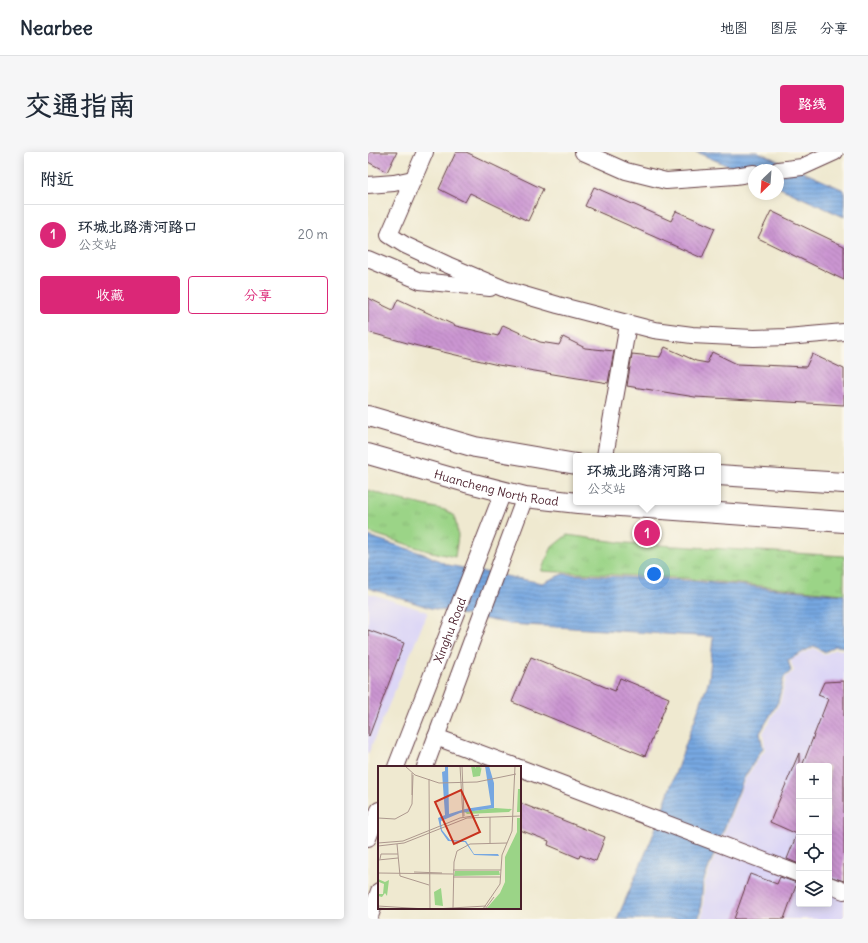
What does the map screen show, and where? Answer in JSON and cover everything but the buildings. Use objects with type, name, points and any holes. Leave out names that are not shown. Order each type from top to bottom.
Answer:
[{"type":"main road","points":[[368,416],[476,447],[573,464]]},
{"type":"main road","name":"Huancheng North Road","points":[[368,454],[503,492],[525,497],[573,502]]},
{"type":"main road","points":[[721,475],[844,482]]},
{"type":"main road","name":"Huancheng North Road","points":[[606,505],[844,522]]},
{"type":"street","points":[[425,152],[388,235],[448,265],[507,290],[654,330],[692,335],[754,338],[788,337],[844,332]]},
{"type":"street","points":[[583,152],[626,171],[666,181],[748,175]]},
{"type":"street","points":[[784,169],[802,167],[835,152]]},
{"type":"street","points":[[368,185],[394,183],[413,179]]},
{"type":"street","points":[[368,259],[420,280],[507,290]]},
{"type":"street","points":[[606,453],[628,324]]},
{"type":"street","name":"Xinghu Road","points":[[396,766],[503,492]]},
{"type":"street","name":"Xinghu Road","points":[[425,766],[525,497]]},
{"type":"street","points":[[436,737],[514,766]]},
{"type":"street","points":[[521,768],[796,873]]},
{"type":"street","points":[[368,838],[378,813]]},
{"type":"street","points":[[832,886],[844,891]]},
{"type":"street","points":[[369,919],[378,894]]},
{"type":"shaded area","points":[[368,593],[428,612],[368,754]]},
{"type":"shaded area","points":[[814,648],[824,655],[835,649],[844,650],[844,919],[700,919],[702,915],[705,882],[745,779],[765,749],[763,733],[780,702],[786,677],[794,671],[790,660]]},
{"type":"green space","points":[[368,490],[393,498],[445,510],[454,516],[458,536],[455,557],[428,551],[368,532]]},
{"type":"green space","points":[[567,535],[625,543],[844,556],[844,594],[680,578],[541,571],[552,547]]},
{"type":"water","points":[[696,152],[758,152],[844,190],[844,217],[784,190],[784,164],[748,164],[748,174]]},
{"type":"water","points":[[368,536],[427,555],[448,565],[542,583],[563,574],[681,580],[844,595],[844,647],[835,646],[825,652],[814,646],[788,660],[791,671],[784,677],[778,702],[760,733],[763,748],[744,778],[703,882],[700,914],[698,919],[617,919],[652,838],[709,680],[713,637],[510,624],[431,608],[368,588]]},
{"type":"place","name":"环城北路清河路口","points":[[647,533]]}]
